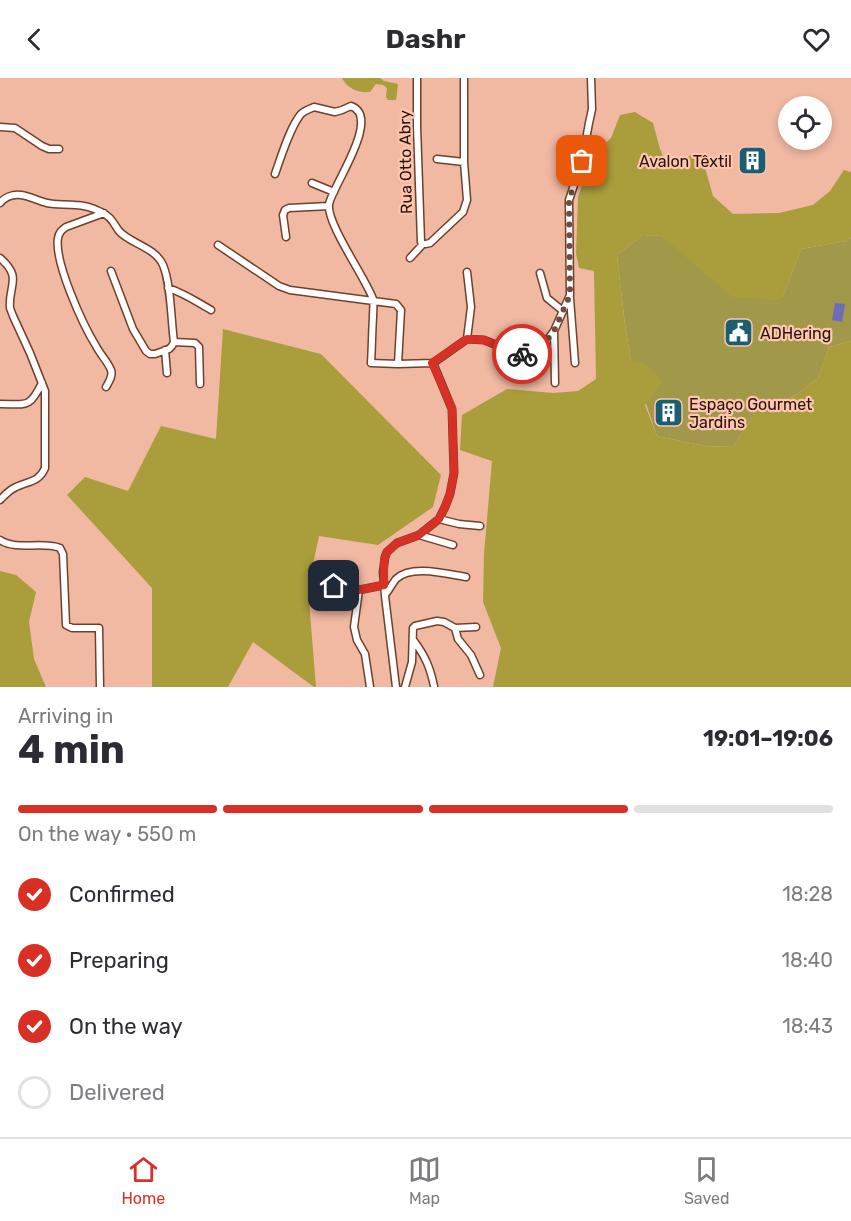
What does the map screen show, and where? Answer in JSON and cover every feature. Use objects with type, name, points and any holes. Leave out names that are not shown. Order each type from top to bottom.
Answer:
[{"type":"street","name":"Rua Otto Abry","points":[[417,78],[418,161],[421,242],[423,244]]},
{"type":"street","points":[[410,258],[423,244],[430,243],[463,212],[467,200],[464,162],[464,78]]},
{"type":"street","points":[[575,363],[570,295],[569,200],[582,161],[590,123],[591,78]]},
{"type":"street","points":[[275,174],[296,121],[308,109],[314,107],[334,112],[351,106],[359,110],[361,130],[329,206],[333,225],[374,301],[371,363],[432,363],[467,339],[484,340],[519,354],[531,352],[542,347],[554,331],[570,295]]},
{"type":"street","points":[[0,127],[15,128],[42,146],[59,149]]},
{"type":"street","points":[[437,159],[464,162]]},
{"type":"street","points":[[312,183],[334,192]]},
{"type":"street","points":[[0,203],[8,197],[20,195],[47,203],[75,204],[92,208],[105,213],[114,221],[120,232],[158,257],[168,288],[174,342],[172,346],[155,354],[146,351],[133,329],[111,271]]},
{"type":"street","points":[[286,237],[283,215],[285,210],[329,206]]},
{"type":"street","points":[[105,213],[61,230],[58,247],[64,276],[76,307],[94,344],[111,371],[111,378],[106,387]]},
{"type":"street","points":[[218,245],[279,286],[290,290],[396,304],[401,310],[398,364]]},
{"type":"street","points":[[0,258],[11,271],[13,289],[10,308],[42,383],[46,401],[45,468],[42,476],[15,488],[0,500]]},
{"type":"street","points":[[467,272],[471,307],[467,339]]},
{"type":"street","points":[[540,273],[547,298],[563,311]]},
{"type":"street","points":[[168,288],[176,290],[211,310]]},
{"type":"street","points":[[554,331],[555,383]]},
{"type":"street","points":[[174,342],[199,347],[200,384]]},
{"type":"street","points":[[165,350],[167,373]]},
{"type":"street","points":[[396,687],[385,596],[384,561],[387,552],[397,543],[419,535],[439,519],[450,494],[454,473],[452,408],[432,363]]},
{"type":"street","points":[[0,404],[26,404],[36,396],[42,383]]},
{"type":"street","points":[[439,519],[480,526]]},
{"type":"street","points":[[419,535],[453,545]]},
{"type":"street","points":[[0,540],[13,545],[53,545],[60,548],[63,554],[66,625],[72,628],[99,628],[100,687]]},
{"type":"street","points":[[385,596],[396,579],[410,572],[426,571],[466,577]]},
{"type":"street","points":[[334,586],[359,590],[384,585]]},
{"type":"street","points":[[359,590],[354,627],[357,640],[365,654],[370,687]]},
{"type":"street","points":[[405,687],[412,662],[413,628],[419,624],[436,621],[444,622],[455,628],[476,627]]},
{"type":"street","points":[[455,628],[458,639],[471,655],[480,675]]},
{"type":"street","points":[[413,639],[430,668],[434,686]]},
{"type":"shaded area","points":[[342,78],[380,78],[398,84],[396,100],[388,100],[387,88],[383,85],[376,84],[370,92],[361,92],[350,88]]},
{"type":"shaded area","points":[[635,112],[653,123],[667,165],[677,163],[695,153],[706,171],[713,196],[733,214],[779,213],[813,205],[830,191],[844,170],[851,172],[851,238],[846,241],[801,249],[783,297],[779,300],[732,297],[662,236],[643,235],[617,255],[631,360],[646,364],[663,382],[645,405],[657,436],[705,446],[733,447],[758,408],[780,404],[800,392],[818,378],[829,347],[851,341],[851,687],[493,687],[501,648],[483,602],[484,554],[492,461],[460,450],[462,415],[507,389],[553,393],[578,391],[596,379],[594,271],[579,268],[576,254],[578,197],[593,154],[611,138],[620,115]]},
{"type":"shaded area","name":"ADHering","points":[[643,235],[662,236],[677,248],[783,297],[801,249],[846,241],[851,238],[851,341],[829,347],[818,378],[800,392],[779,404],[758,408],[733,447],[705,446],[657,436],[631,360],[617,255]]},
{"type":"shaded area","points":[[835,303],[845,304],[842,322],[832,320]]},
{"type":"shaded area","points":[[223,329],[321,354],[441,475],[433,507],[378,545],[319,536],[308,588],[316,687],[253,642],[228,687],[152,687],[152,588],[67,495],[85,477],[128,491],[161,426],[216,439]]},
{"type":"shaded area","points":[[0,571],[16,575],[36,592],[29,622],[34,659],[46,687],[0,687]]},
{"type":"way so far","points":[[522,354],[542,347],[554,331],[570,295],[569,200],[582,161]]},
{"type":"place","name":"Avalon Têxtil","points":[[753,161]]},
{"type":"place","name":"ADHering","points":[[739,333]]},
{"type":"place","name":"Espaço Gourmet Jardins","points":[[668,413]]},
{"type":"route","points":[[334,586],[359,590],[384,585],[384,561],[387,552],[402,540],[419,535],[439,519],[445,507],[454,473],[452,408],[432,363],[467,339],[475,338],[522,354]]}]
